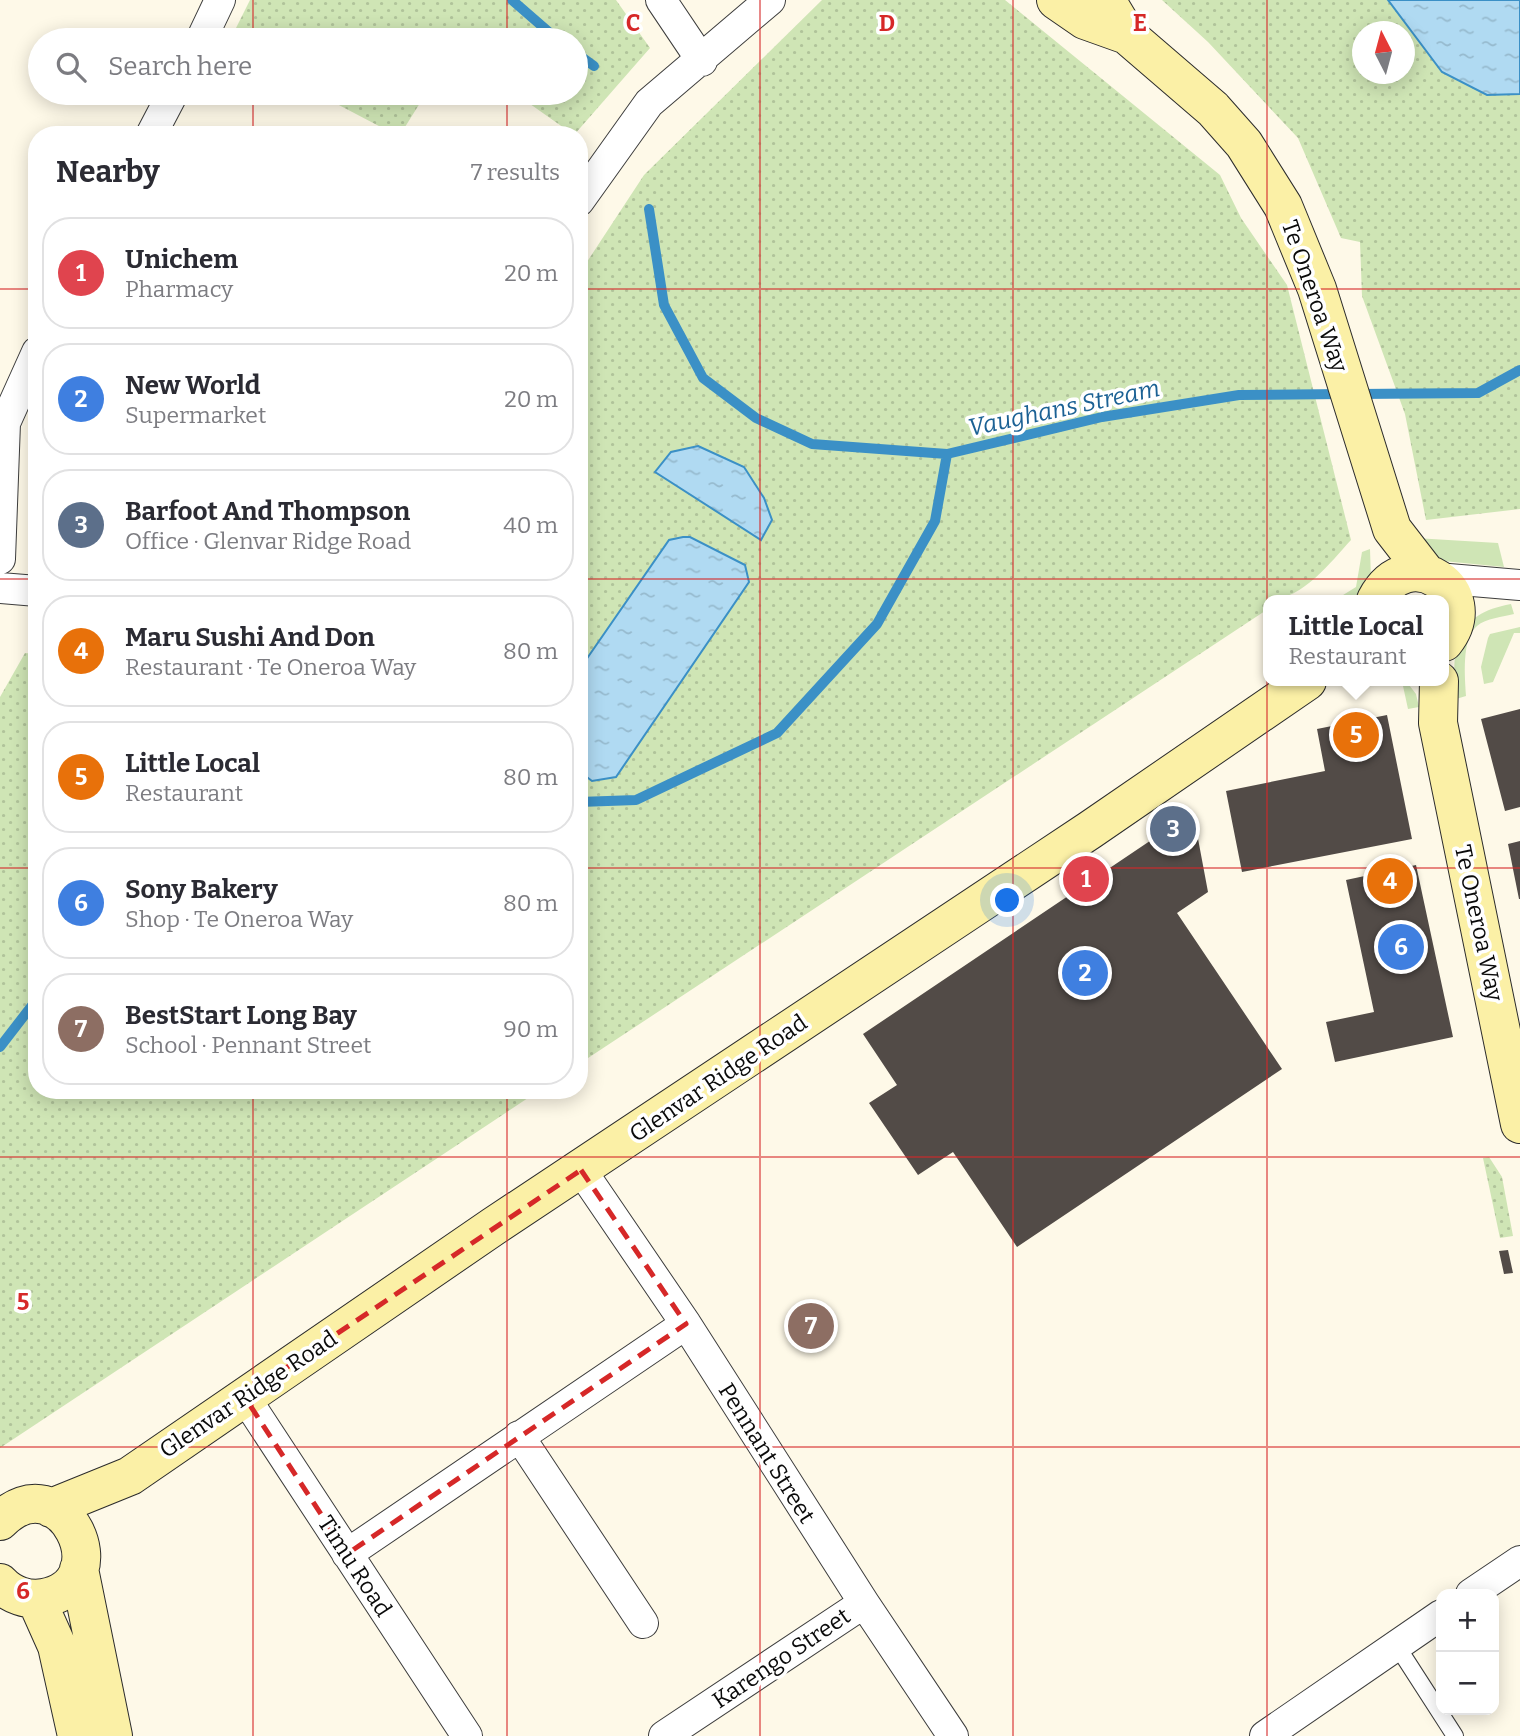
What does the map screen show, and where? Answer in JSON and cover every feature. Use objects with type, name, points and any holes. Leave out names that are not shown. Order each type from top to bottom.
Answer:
[{"type":"street","points":[[207,28],[220,0]]},
{"type":"street","points":[[661,0],[702,61]]},
{"type":"street","points":[[588,188],[649,103],[702,61],[770,0]]},
{"type":"street","name":"Te Oneroa Way","points":[[1056,0],[1085,20],[1127,35]]},
{"type":"street","name":"Te Oneroa Way","points":[[1106,0],[1127,35],[1213,109],[1244,144],[1283,206],[1317,289],[1392,529],[1453,597],[1449,631]]},
{"type":"street","points":[[156,126],[167,105]]},
{"type":"street","points":[[0,559],[5,424],[28,372]]},
{"type":"street","name":"Te Oneroa Way","points":[[1382,591],[1392,529]]},
{"type":"street","name":"Te Oneroa Way","points":[[1382,591],[1413,572],[1432,576]]},
{"type":"street","points":[[1432,576],[1515,585]]},
{"type":"street","points":[[1449,631],[1469,607],[1515,585]]},
{"type":"street","points":[[0,588],[28,590]]},
{"type":"street","name":"Glenvar Ridge Road","points":[[0,1521],[21,1507],[51,1508],[130,1476],[244,1396],[1300,686]]},
{"type":"street","name":"Te Oneroa Way","points":[[1420,686],[1438,723]]},
{"type":"street","name":"Te Oneroa Way","points":[[1439,686],[1438,723],[1520,1124]]},
{"type":"street","name":"Pennant Street","points":[[581,1170],[686,1324],[864,1603],[953,1736]]},
{"type":"street","points":[[346,1554],[686,1324]]},
{"type":"street","name":"Timu Road","points":[[244,1396],[467,1736]]},
{"type":"street","points":[[519,1436],[643,1623]]},
{"type":"street","name":"Glenvar Ridge Road","points":[[10,1590],[62,1590],[80,1554],[130,1476]]},
{"type":"street","points":[[51,1508],[74,1527],[113,1736]]},
{"type":"street","points":[[1478,1589],[1520,1560]]},
{"type":"street","points":[[10,1590],[57,1646],[77,1736]]},
{"type":"street","name":"Karengo Street","points":[[664,1736],[864,1603]]},
{"type":"street","points":[[1265,1736],[1436,1619]]},
{"type":"lane","points":[[1065,846],[1086,884]]},
{"type":"lane","points":[[1397,1646],[1455,1736]]},
{"type":"highlighted area","points":[[581,1170],[686,1324],[347,1554],[244,1396]]},
{"type":"green space","points":[[250,0],[616,0],[650,48],[582,126],[561,126],[532,105],[588,105],[588,28],[236,28]]},
{"type":"green space","points":[[822,0],[1005,0],[1220,175],[1241,218],[1287,285],[1351,540],[1304,587],[1289,595],[1263,595],[1263,612],[588,1058],[588,260],[644,175]]},
{"type":"green space","points":[[1162,0],[1388,0],[1403,21],[1352,21],[1352,84],[1415,84],[1415,35],[1487,95],[1520,94],[1520,509],[1426,520],[1405,414],[1362,296],[1360,242],[1341,238],[1298,138],[1208,42]]},
{"type":"green space","points":[[339,105],[419,105],[406,126],[379,126]]},
{"type":"green space","points":[[1415,538],[1498,543],[1504,567],[1433,560]]},
{"type":"green space","points":[[1370,549],[1371,579],[1365,595],[1343,595],[1356,587],[1362,552]]},
{"type":"green space","points":[[1511,604],[1514,614],[1485,621],[1472,632],[1465,659],[1466,696],[1456,699],[1456,649],[1461,636],[1478,616]]},
{"type":"green space","points":[[1520,627],[1520,633],[1514,633],[1493,682],[1484,684],[1481,667],[1490,634]]},
{"type":"green space","points":[[25,653],[28,653],[28,1099],[526,1099],[0,1448],[0,697]]},
{"type":"green space","points":[[1403,686],[1410,686],[1416,694],[1419,707],[1408,709]]},
{"type":"green space","points":[[1489,1157],[1502,1177],[1513,1236],[1500,1238],[1483,1158]]},
{"type":"water","points":[[1388,0],[1520,0],[1520,94],[1487,95],[1442,72],[1415,36],[1415,21],[1404,21]]},
{"type":"water","points":[[698,446],[744,467],[764,498],[772,520],[761,540],[655,472],[671,452]]},
{"type":"water","points":[[690,537],[745,565],[749,582],[616,777],[592,781],[588,778],[588,657],[669,540]]},
{"type":"building","points":[[1520,709],[1520,807],[1505,811],[1481,719]]},
{"type":"building","points":[[1387,715],[1412,839],[1242,872],[1226,791],[1325,771],[1317,729]]},
{"type":"building","points":[[1193,812],[1208,892],[1177,913],[1282,1069],[1017,1247],[953,1152],[918,1175],[869,1103],[897,1085],[863,1034]]},
{"type":"building","points":[[1520,841],[1520,899],[1519,899],[1508,844]]},
{"type":"building","points":[[1416,865],[1453,1037],[1335,1062],[1326,1022],[1374,1012],[1346,880]]},
{"type":"building","points":[[1508,1250],[1513,1273],[1504,1274],[1499,1251]]},
{"type":"waterway","name":"Vaughans Stream","points":[[512,0],[544,28]]},
{"type":"waterway","name":"Vaughans Stream","points":[[588,62],[594,66]]},
{"type":"waterway","points":[[649,209],[664,305],[703,378],[756,418],[812,444],[947,454],[1102,417],[1239,395],[1343,394]]},
{"type":"waterway","name":"Vaughans Stream","points":[[1358,394],[1478,393],[1520,370]]},
{"type":"waterway","name":"Vaughans Stream","points":[[588,802],[636,800],[777,733],[877,624],[935,521],[947,454]]},
{"type":"waterway","name":"Vaughans Stream","points":[[0,1047],[28,1011]]},
{"type":"place","name":"Little Local","points":[[1356,735]]},
{"type":"place","name":"Barfoot And Thompson","points":[[1173,829]]},
{"type":"place","name":"Unichem","points":[[1086,879]]},
{"type":"place","name":"Maru Sushi And Don","points":[[1390,881]]},
{"type":"place","name":"Sony Bakery","points":[[1401,947]]},
{"type":"place","name":"New World","points":[[1085,973]]},
{"type":"place","name":"BestStart Long Bay","points":[[811,1326]]}]
